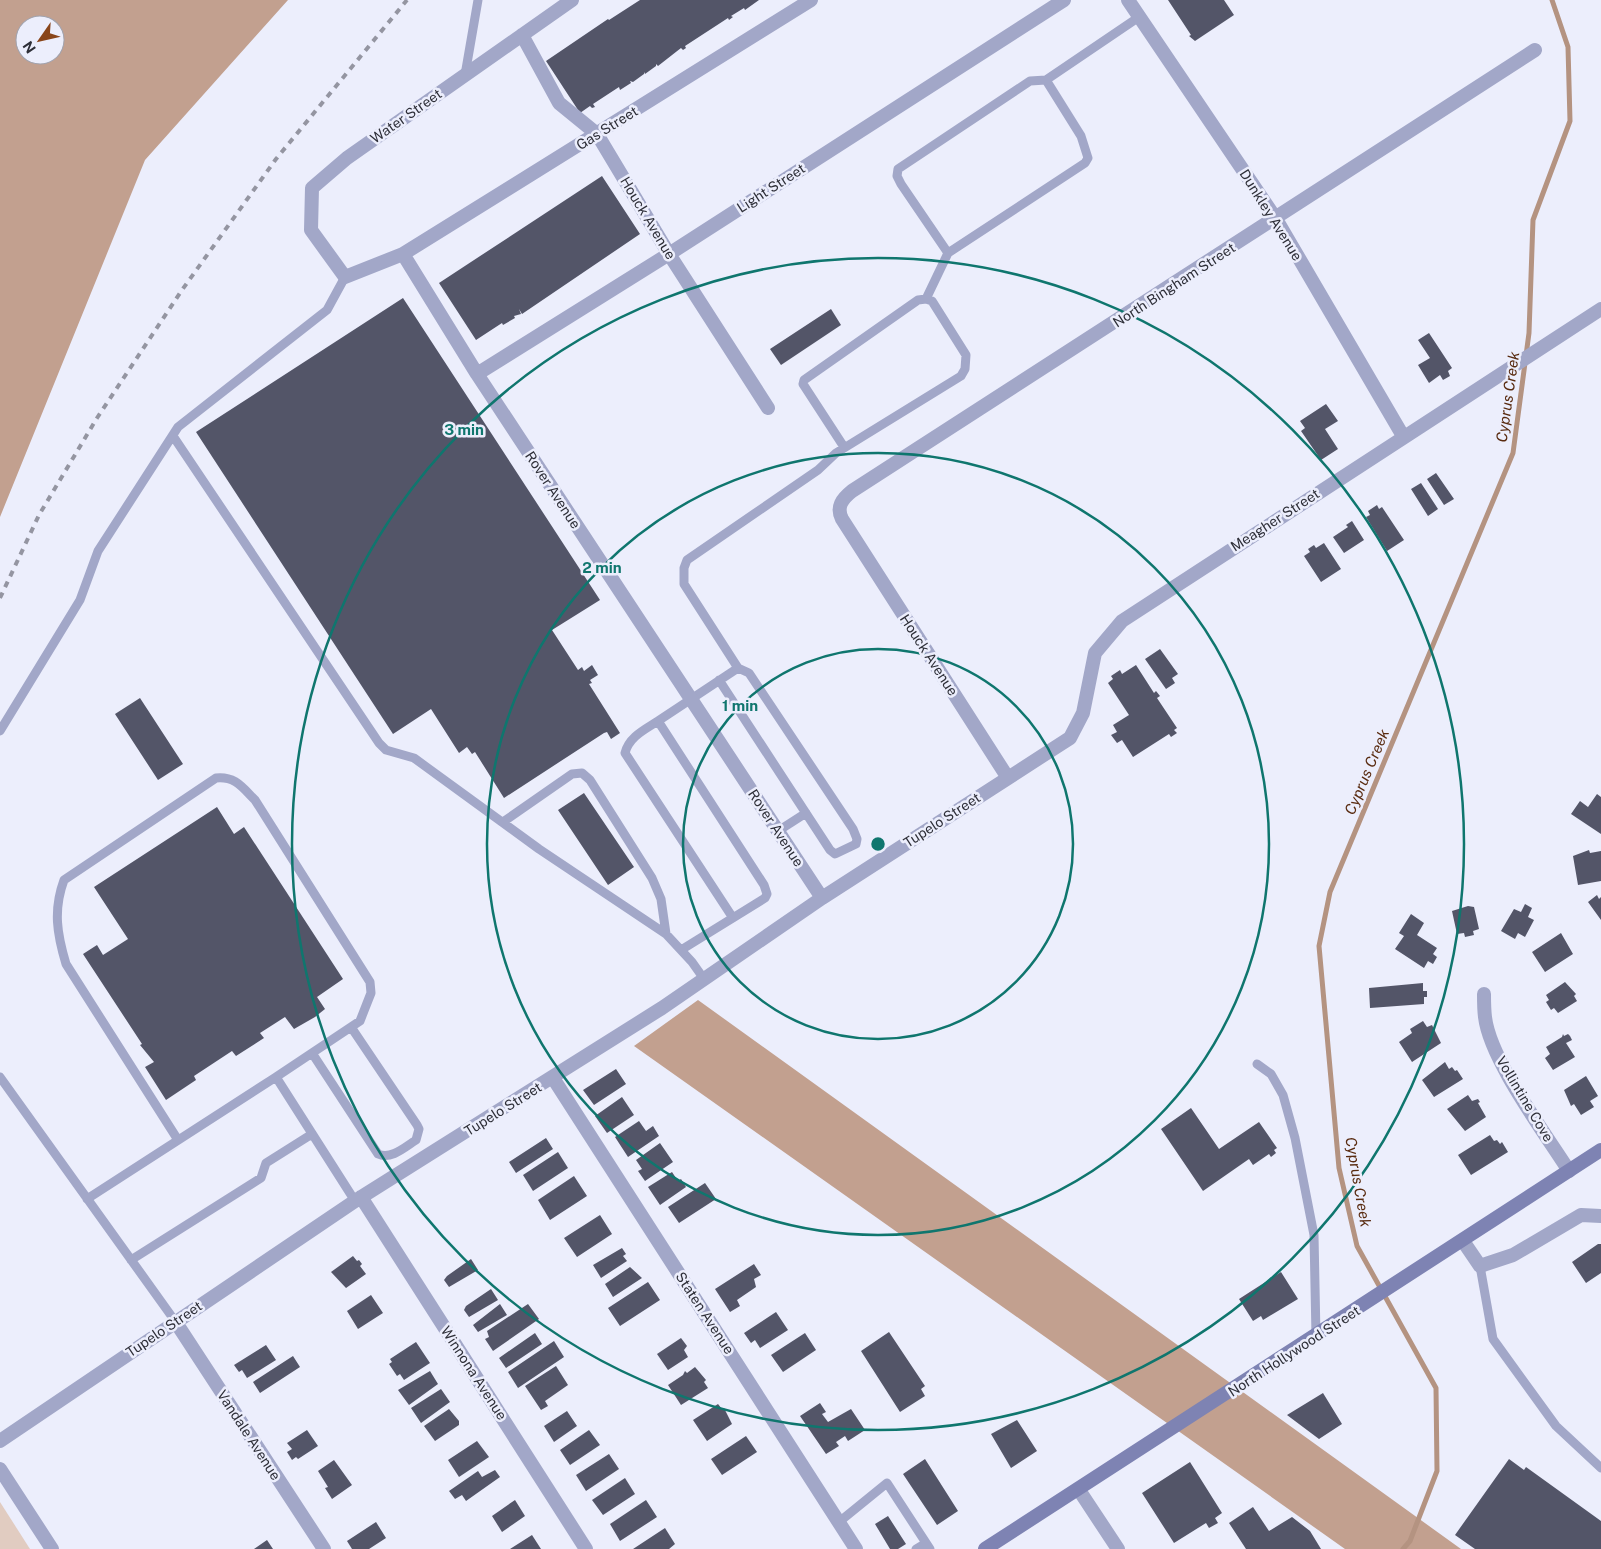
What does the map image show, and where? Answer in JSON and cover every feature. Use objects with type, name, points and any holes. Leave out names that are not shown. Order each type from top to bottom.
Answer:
[{"type":"main road","name":"North Hollywood Street","points":[[986,1549],[1436,1260],[1601,1150]]},
{"type":"street","name":"Water Street","points":[[345,277],[311,230],[312,188],[347,158],[572,0]]},
{"type":"street","name":"Gas Street","points":[[403,254],[811,0]]},
{"type":"street","name":"Light Street","points":[[477,374],[669,254],[1064,0]]},
{"type":"street","name":"Dunkley Avenue","points":[[1128,0],[1276,219],[1403,436]]},
{"type":"street","name":"Houck Avenue","points":[[522,36],[559,103],[597,134],[669,254],[768,408]]},
{"type":"street","name":"North Bingham Street","points":[[850,532],[842,519],[839,507],[841,502],[852,491],[1535,50]]},
{"type":"street","points":[[345,277],[403,254]]},
{"type":"street","name":"Rover Avenue","points":[[403,254],[477,374],[822,898]]},
{"type":"street","name":"Meagher Street","points":[[1008,778],[1070,738],[1083,713],[1096,653],[1122,621],[1403,436],[1601,309]]},
{"type":"street","name":"Houck Avenue","points":[[850,532],[1008,778]]},
{"type":"street","name":"Tupelo Street","points":[[0,1441],[358,1199],[553,1078],[704,979],[822,898],[1008,778]]},
{"type":"street","name":"Vollintine Cove","points":[[1484,994],[1485,1018],[1492,1043],[1503,1067],[1569,1171]]},
{"type":"street","name":"Staten Avenue","points":[[553,1078],[856,1549]]},
{"type":"street","name":"Winnona Avenue","points":[[358,1199],[586,1549]]},
{"type":"street","points":[[1463,1242],[1480,1266],[1513,1255],[1581,1215],[1601,1216]]},
{"type":"street","name":"Vandale Avenue","points":[[175,1321],[324,1549]]},
{"type":"street","points":[[0,1469],[52,1549]]},
{"type":"street","points":[[1079,1490],[1118,1549]]},
{"type":"lane","points":[[465,75],[478,0]]},
{"type":"lane","points":[[948,253],[900,184],[897,176],[898,169],[1030,81],[1046,80],[1139,17]]},
{"type":"lane","points":[[926,299],[948,253],[1085,163],[1088,158],[1081,136],[1046,80]]},
{"type":"lane","points":[[0,731],[80,600],[98,551],[178,427],[327,310],[345,277]]},
{"type":"lane","points":[[719,680],[835,854],[856,844],[857,840],[852,829],[750,673],[738,668],[684,584],[684,568],[687,560],[818,470],[844,447],[962,376],[965,369],[966,355],[932,301],[926,299],[918,300],[804,380],[803,384],[844,447]]},
{"type":"lane","points":[[173,436],[379,743],[386,750],[414,758],[503,822],[666,934],[704,979]]},
{"type":"lane","points":[[733,918],[625,753],[627,745],[634,737],[738,668]]},
{"type":"lane","points":[[658,721],[764,885],[767,894],[765,898],[681,950]]},
{"type":"lane","points":[[503,822],[572,774],[582,773],[590,780],[652,878],[661,899],[666,934]]},
{"type":"lane","points":[[87,1199],[276,1077],[360,1021],[364,1015],[370,993],[370,982],[254,800],[235,780],[227,777],[216,778],[64,880],[59,894],[56,920],[59,941],[66,964],[178,1140]]},
{"type":"lane","points":[[778,831],[806,813]]},
{"type":"lane","points":[[312,1053],[378,1154],[384,1157],[390,1156],[416,1140],[419,1129],[417,1125],[351,1027]]},
{"type":"lane","points":[[1257,1064],[1271,1074],[1283,1095],[1295,1138],[1314,1235],[1316,1336]]},
{"type":"lane","points":[[0,1077],[175,1321]]},
{"type":"lane","points":[[276,1077],[312,1134],[358,1199]]},
{"type":"lane","points":[[131,1260],[261,1178],[266,1163],[312,1134]]},
{"type":"lane","points":[[1480,1266],[1494,1339],[1556,1426],[1601,1468]]},
{"type":"lane","points":[[839,1522],[888,1483],[928,1546],[916,1549]]},
{"type":"shaded area","points":[[0,0],[288,0],[145,160],[0,517]]},
{"type":"shaded area","points":[[698,1000],[1461,1549],[1345,1549],[634,1046]]},
{"type":"shaded area","points":[[0,1502],[30,1549],[0,1549]]},
{"type":"building","points":[[640,0],[759,0],[685,46],[686,48],[683,50],[681,48],[658,66],[656,64],[645,74],[644,72],[644,74],[633,82],[630,81],[631,83],[620,90],[619,87],[593,104],[595,107],[592,108],[590,106],[580,113],[546,61]]},
{"type":"building","points":[[1168,0],[1224,0],[1234,15],[1195,41],[1189,36],[1191,35]]},
{"type":"building","points":[[602,176],[640,234],[522,314],[519,309],[521,314],[514,316],[515,318],[503,325],[502,323],[476,340],[439,283]]},
{"type":"building","points":[[403,298],[600,600],[552,630],[578,670],[582,667],[584,671],[592,665],[598,675],[590,680],[592,683],[589,684],[620,733],[611,739],[607,732],[604,733],[504,798],[475,752],[472,754],[467,747],[459,753],[431,709],[393,734],[196,432]]},
{"type":"building","points":[[831,309],[841,325],[781,365],[770,349]]},
{"type":"building","points":[[1429,333],[1452,368],[1448,371],[1450,376],[1443,380],[1440,375],[1429,383],[1418,365],[1430,358],[1418,340]]},
{"type":"building","points":[[1326,404],[1338,421],[1325,429],[1338,449],[1321,460],[1301,431],[1305,428],[1300,421]]},
{"type":"building","points":[[1436,473],[1454,499],[1444,505],[1427,479]]},
{"type":"building","points":[[1421,483],[1438,509],[1428,516],[1411,489]]},
{"type":"building","points":[[1377,505],[1379,509],[1382,507],[1404,540],[1387,551],[1366,517],[1370,515],[1368,511]]},
{"type":"building","points":[[1352,521],[1364,540],[1344,553],[1333,537],[1348,527],[1346,525]]},
{"type":"building","points":[[1324,543],[1341,569],[1321,582],[1304,556],[1310,552],[1308,549],[1314,545],[1316,548]]},
{"type":"building","points":[[1160,649],[1178,674],[1172,678],[1175,683],[1166,689],[1145,659]]},
{"type":"building","points":[[1136,665],[1154,693],[1156,691],[1160,696],[1157,698],[1177,728],[1174,730],[1177,733],[1171,737],[1169,734],[1133,757],[1122,740],[1117,743],[1111,735],[1117,732],[1113,725],[1129,715],[1108,683],[1113,679],[1111,676],[1120,670],[1122,674]]},
{"type":"building","points":[[140,698],[183,764],[158,780],[115,714]]},
{"type":"building","points":[[584,793],[634,867],[608,885],[558,810]]},
{"type":"building","points":[[1597,794],[1601,797],[1601,834],[1571,814],[1580,801],[1588,807]]},
{"type":"building","points":[[217,807],[234,834],[244,827],[343,979],[317,997],[325,1009],[315,1017],[294,1029],[285,1017],[260,1033],[264,1038],[236,1056],[232,1051],[194,1076],[196,1080],[166,1100],[145,1067],[154,1062],[140,1045],[142,1044],[83,954],[97,945],[103,955],[128,939],[94,887]]},
{"type":"building","points":[[1589,850],[1590,853],[1601,851],[1601,881],[1578,885],[1573,856]]},
{"type":"building","points":[[1597,895],[1599,899],[1601,897],[1601,920],[1588,902]]},
{"type":"building","points":[[1525,904],[1532,908],[1528,917],[1534,920],[1525,937],[1518,933],[1515,939],[1501,931],[1514,909],[1521,912]]},
{"type":"building","points":[[1468,906],[1474,907],[1479,929],[1473,931],[1474,935],[1465,937],[1464,933],[1457,934],[1452,911]]},
{"type":"building","points":[[1411,914],[1424,923],[1417,935],[1437,948],[1433,954],[1437,957],[1433,964],[1428,961],[1424,968],[1395,949],[1404,936],[1399,933]]},
{"type":"building","points":[[1561,933],[1573,954],[1545,972],[1532,952]]},
{"type":"building","points":[[1565,982],[1576,994],[1574,996],[1577,1001],[1558,1013],[1554,1008],[1551,1010],[1546,1002],[1549,1000],[1546,995]]},
{"type":"building","points":[[1423,983],[1423,991],[1427,991],[1427,997],[1424,997],[1424,1004],[1370,1008],[1369,988]]},
{"type":"building","points":[[1423,1021],[1427,1027],[1432,1025],[1441,1043],[1412,1062],[1399,1042],[1412,1033],[1410,1029]]},
{"type":"building","points":[[1563,1034],[1564,1036],[1568,1034],[1570,1036],[1572,1040],[1566,1043],[1575,1057],[1553,1070],[1545,1058],[1550,1054],[1546,1047],[1562,1037]]},
{"type":"building","points":[[1445,1062],[1449,1069],[1452,1067],[1455,1071],[1457,1070],[1463,1079],[1434,1097],[1422,1080]]},
{"type":"building","points":[[616,1069],[626,1084],[594,1105],[583,1090]]},
{"type":"building","points":[[1586,1076],[1598,1096],[1590,1101],[1594,1107],[1581,1115],[1574,1104],[1571,1106],[1564,1090]]},
{"type":"building","points":[[1468,1095],[1472,1101],[1478,1099],[1480,1102],[1478,1103],[1486,1117],[1465,1131],[1447,1109]]},
{"type":"building","points":[[622,1097],[634,1115],[607,1133],[595,1116]]},
{"type":"building","points":[[1191,1108],[1219,1149],[1259,1122],[1277,1148],[1274,1150],[1276,1153],[1271,1157],[1269,1154],[1253,1165],[1249,1159],[1203,1191],[1161,1129]]},
{"type":"building","points":[[639,1121],[646,1131],[653,1126],[659,1136],[628,1157],[615,1137]]},
{"type":"building","points":[[1490,1135],[1494,1141],[1497,1140],[1500,1144],[1502,1142],[1508,1152],[1471,1175],[1458,1155]]},
{"type":"building","points":[[546,1138],[553,1149],[516,1173],[509,1162]]},
{"type":"building","points":[[660,1143],[673,1162],[645,1181],[638,1171],[642,1169],[636,1160]]},
{"type":"building","points":[[558,1152],[568,1168],[533,1191],[523,1175]]},
{"type":"building","points":[[672,1172],[678,1181],[681,1179],[686,1187],[660,1205],[648,1187]]},
{"type":"building","points":[[574,1176],[587,1196],[550,1220],[538,1200]]},
{"type":"building","points":[[705,1183],[716,1199],[679,1223],[668,1207]]},
{"type":"building","points":[[600,1215],[612,1234],[577,1257],[564,1238]]},
{"type":"building","points":[[1598,1244],[1601,1244],[1601,1273],[1586,1283],[1572,1262]]},
{"type":"building","points":[[622,1248],[626,1254],[623,1256],[627,1261],[601,1278],[593,1265]]},
{"type":"building","points":[[353,1256],[362,1264],[360,1266],[366,1274],[346,1288],[331,1272]]},
{"type":"building","points":[[471,1259],[478,1270],[449,1287],[444,1280],[447,1276]]},
{"type":"building","points":[[754,1264],[761,1275],[754,1279],[756,1287],[737,1300],[740,1306],[730,1312],[715,1289]]},
{"type":"building","points":[[630,1267],[642,1278],[613,1297],[605,1284]]},
{"type":"building","points":[[1281,1272],[1298,1299],[1263,1320],[1261,1316],[1253,1321],[1239,1299]]},
{"type":"building","points":[[648,1282],[660,1300],[620,1326],[608,1308]]},
{"type":"building","points":[[491,1289],[498,1300],[469,1317],[464,1310],[466,1306]]},
{"type":"building","points":[[371,1295],[383,1313],[358,1329],[347,1311]]},
{"type":"building","points":[[500,1304],[507,1315],[478,1332],[473,1325]]},
{"type":"building","points":[[528,1304],[539,1319],[493,1351],[485,1339],[489,1337],[487,1331]]},
{"type":"building","points":[[776,1312],[788,1330],[760,1348],[755,1340],[751,1343],[744,1333]]},
{"type":"building","points":[[889,1332],[925,1386],[921,1389],[925,1396],[900,1412],[861,1351]]},
{"type":"building","points":[[535,1333],[542,1344],[506,1368],[499,1358]]},
{"type":"building","points":[[805,1333],[816,1350],[783,1372],[771,1355]]},
{"type":"building","points":[[681,1338],[687,1346],[684,1350],[688,1357],[668,1370],[657,1354]]},
{"type":"building","points":[[554,1341],[564,1357],[518,1388],[508,1372]]},
{"type":"building","points":[[416,1342],[430,1363],[404,1380],[400,1374],[397,1376],[389,1364],[392,1362],[390,1359]]},
{"type":"building","points":[[266,1345],[276,1360],[247,1378],[242,1370],[239,1372],[234,1365]]},
{"type":"building","points":[[293,1356],[300,1367],[260,1393],[253,1382]]},
{"type":"building","points":[[556,1366],[568,1385],[545,1401],[548,1406],[541,1410],[525,1386]]},
{"type":"building","points":[[695,1367],[706,1380],[704,1382],[708,1388],[681,1405],[668,1385],[683,1375],[685,1371],[687,1373]]},
{"type":"building","points":[[430,1371],[438,1384],[409,1405],[398,1390]]},
{"type":"building","points":[[441,1389],[450,1402],[421,1423],[411,1408]]},
{"type":"building","points":[[1323,1393],[1342,1424],[1319,1439],[1287,1415]]},
{"type":"building","points":[[820,1403],[826,1412],[822,1414],[828,1422],[851,1409],[865,1430],[848,1441],[845,1436],[836,1442],[839,1446],[826,1454],[800,1416]]},
{"type":"building","points":[[718,1404],[722,1409],[724,1408],[732,1424],[707,1441],[693,1420]]},
{"type":"building","points":[[449,1409],[459,1421],[459,1425],[435,1441],[424,1426]]},
{"type":"building","points":[[567,1411],[577,1426],[554,1442],[544,1426]]},
{"type":"building","points":[[1017,1420],[1037,1451],[1011,1468],[991,1434]]},
{"type":"building","points":[[307,1430],[318,1446],[298,1459],[296,1457],[292,1460],[287,1452],[292,1449],[287,1443]]},
{"type":"building","points":[[589,1430],[600,1445],[570,1465],[560,1450]]},
{"type":"building","points":[[746,1436],[757,1452],[722,1475],[711,1459]]},
{"type":"building","points":[[477,1441],[489,1457],[459,1477],[448,1460]]},
{"type":"building","points":[[609,1454],[619,1469],[586,1491],[576,1475]]},
{"type":"building","points":[[925,1459],[958,1511],[937,1525],[903,1474]]},
{"type":"building","points":[[1509,1459],[1524,1470],[1526,1467],[1601,1521],[1601,1549],[1475,1549],[1455,1535]]},
{"type":"building","points":[[334,1460],[352,1485],[332,1499],[325,1488],[328,1487],[318,1471]]},
{"type":"building","points":[[1190,1462],[1222,1513],[1215,1518],[1218,1523],[1209,1528],[1206,1523],[1174,1543],[1142,1493]]},
{"type":"building","points":[[495,1470],[500,1477],[466,1501],[462,1495],[455,1499],[449,1491],[478,1471],[482,1477]]},
{"type":"building","points":[[625,1478],[635,1494],[603,1515],[592,1500]]},
{"type":"building","points":[[515,1500],[525,1516],[502,1532],[492,1516]]},
{"type":"building","points":[[646,1500],[657,1517],[620,1541],[610,1524]]},
{"type":"building","points":[[1253,1507],[1269,1531],[1292,1517],[1310,1531],[1321,1549],[1246,1549],[1229,1523]]},
{"type":"building","points":[[888,1516],[906,1544],[898,1549],[890,1549],[875,1524]]},
{"type":"building","points":[[376,1522],[386,1538],[369,1549],[352,1549],[347,1541]]},
{"type":"building","points":[[665,1528],[675,1544],[669,1549],[633,1549]]},
{"type":"building","points":[[532,1535],[541,1549],[510,1549]]},
{"type":"building","points":[[267,1540],[273,1549],[254,1549]]},
{"type":"waterway","name":"Cyprus Creek","points":[[1403,1549],[1410,1541],[1437,1471],[1436,1388],[1357,1246],[1339,1168],[1319,946],[1330,892],[1513,453],[1529,333],[1533,220],[1570,121],[1568,47],[1552,0]]},
{"type":"railway","points":[[0,598],[39,515],[97,418],[182,290],[276,159],[407,0]]}]
